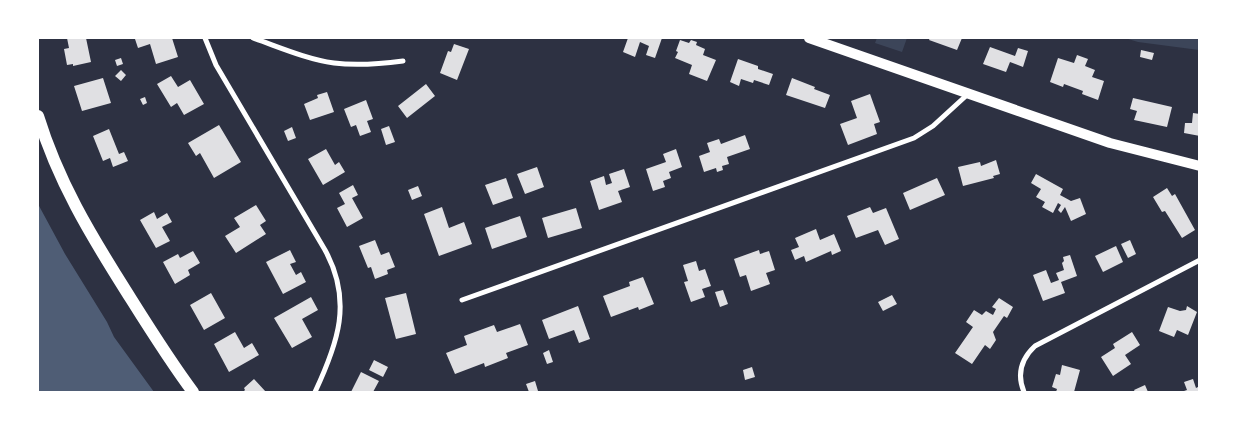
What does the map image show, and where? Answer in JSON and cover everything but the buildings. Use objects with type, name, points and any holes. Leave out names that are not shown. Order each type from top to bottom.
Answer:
[{"type":"main road","points":[[809,38],[1110,143],[1200,166]]},
{"type":"main road","points":[[38,116],[52,157],[72,199],[138,310],[193,392]]},
{"type":"street","points":[[205,38],[216,65],[325,250],[338,280],[340,297],[339,332],[329,363],[315,392]]},
{"type":"street","points":[[253,38],[333,63],[375,64],[404,61]]},
{"type":"street","points":[[462,300],[914,138],[933,126],[968,94]]},
{"type":"street","points":[[1024,392],[1020,381],[1022,364],[1027,354],[1035,346],[1200,260]]},
{"type":"shaded area","points":[[877,38],[907,38],[902,52],[875,43]]},
{"type":"shaded area","points":[[1125,38],[1199,38],[1199,50],[1138,42]]},
{"type":"shaded area","points":[[38,204],[114,337],[154,392],[38,392]]}]
